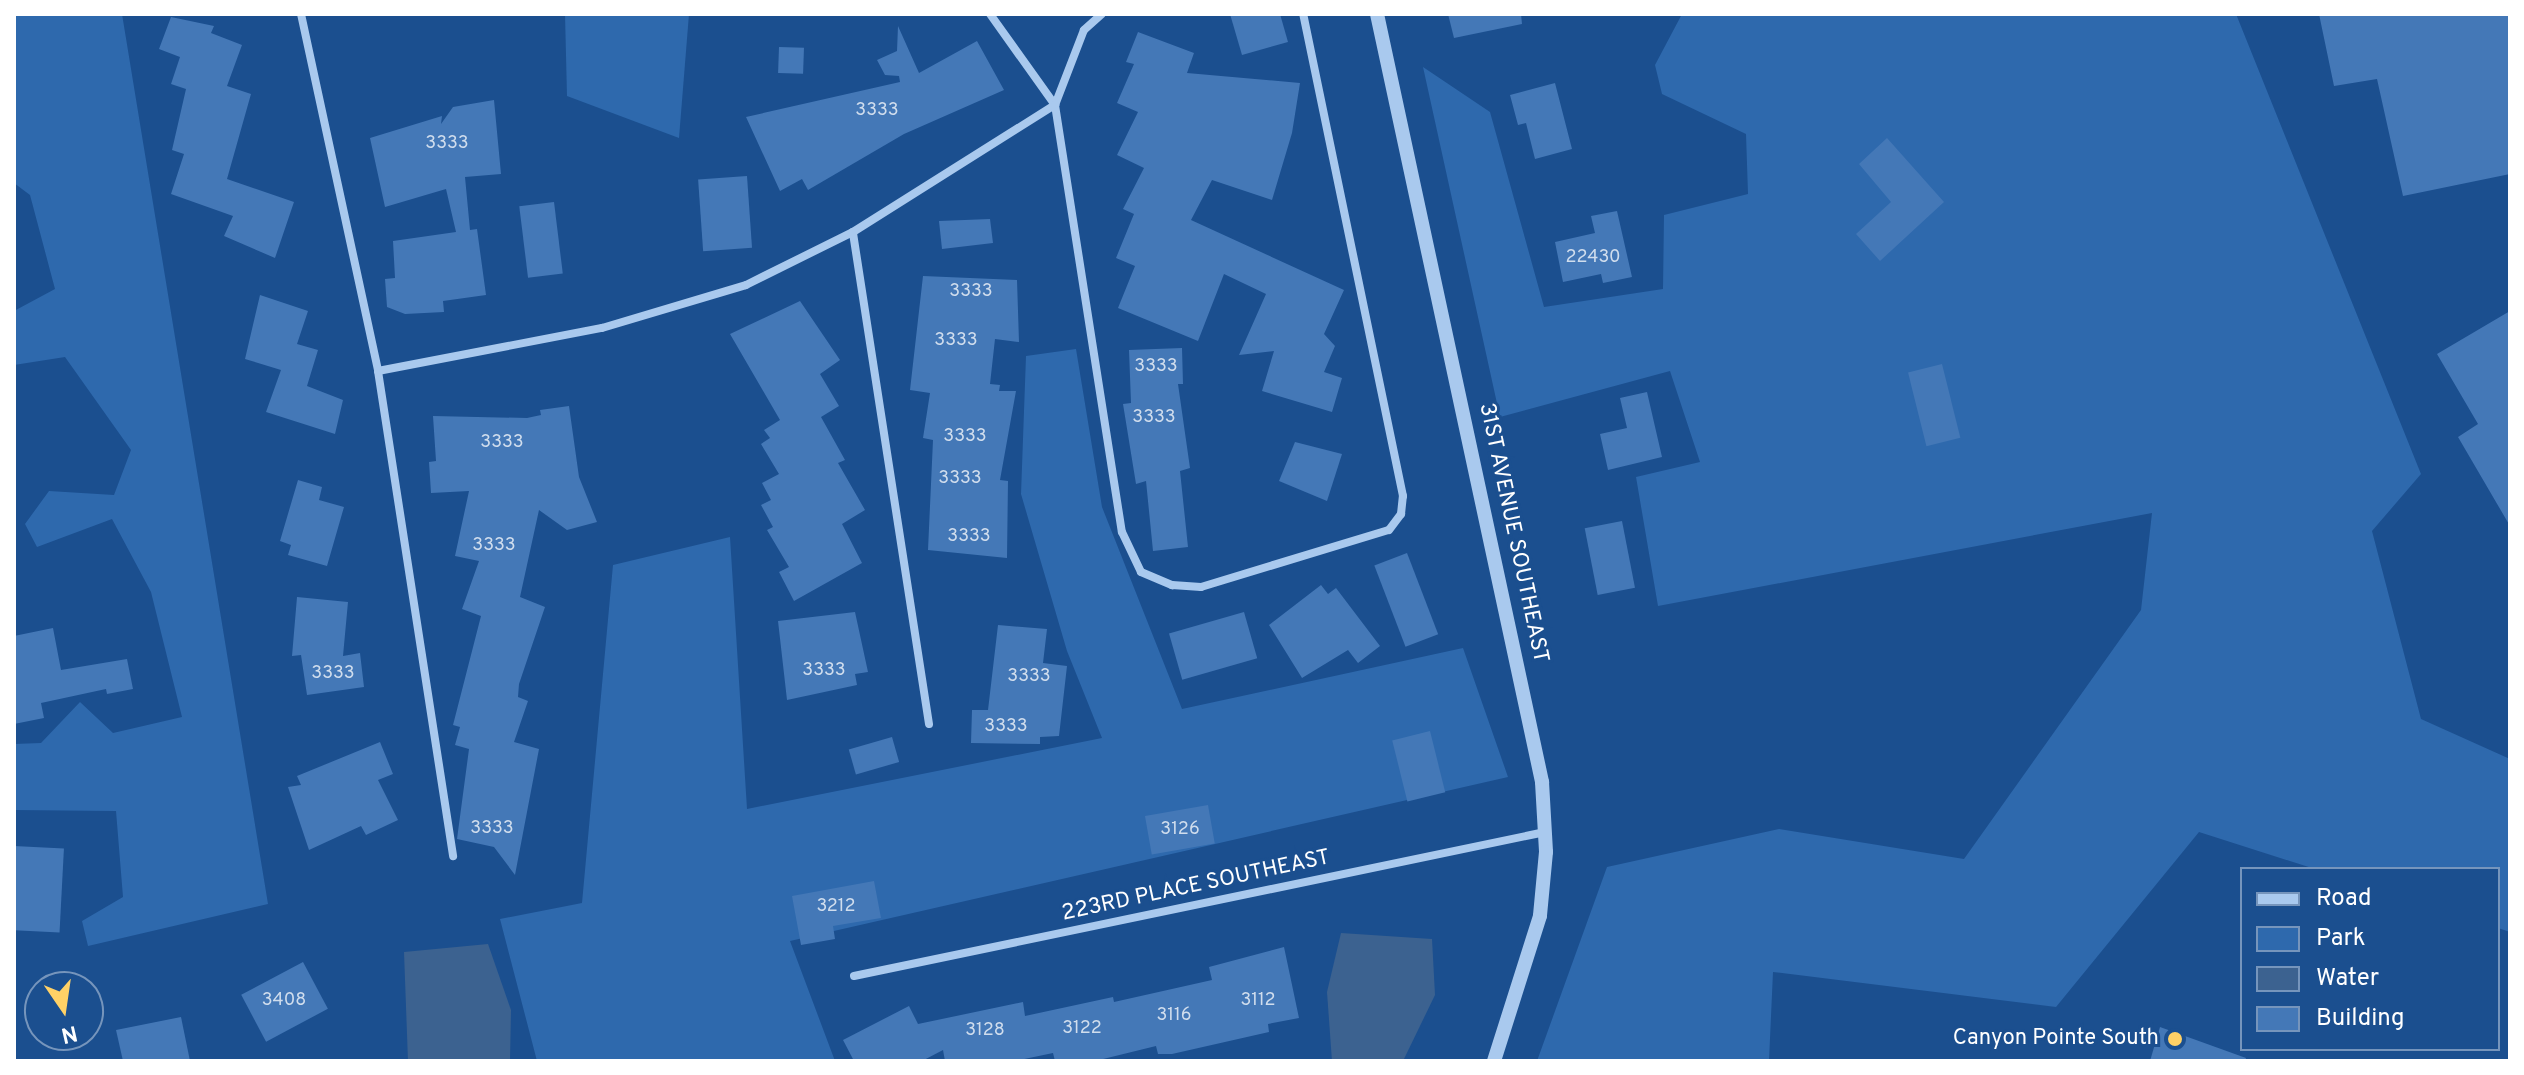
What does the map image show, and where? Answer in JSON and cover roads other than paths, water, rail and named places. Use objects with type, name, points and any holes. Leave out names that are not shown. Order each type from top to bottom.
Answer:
[{"type":"street","points":[[301,14],[378,371],[453,856]]},
{"type":"street","points":[[990,14],[1055,105],[1122,532],[1141,572],[1172,585],[1201,587],[1389,530],[1401,514],[1403,496],[1303,14]]},
{"type":"street","points":[[378,371],[616,324],[746,285],[853,232],[1055,105],[1084,30],[1102,14]]},
{"type":"street","name":"31ST AVENUE SOUTHEAST","points":[[1377,14],[1533,729],[1546,832],[1540,916],[1494,1061]]},
{"type":"street","points":[[853,232],[929,724]]},
{"type":"street","name":"223RD PLACE SOUTHEAST","points":[[854,976],[1546,832]]},
{"type":"water","points":[[1341,933],[1432,939],[1435,995],[1403,1061],[1332,1061],[1327,992]]},
{"type":"water","points":[[488,944],[511,1010],[510,1061],[408,1061],[404,952]]},
{"type":"place","name":"Canyon Pointe South","points":[[2175,1039]]}]
